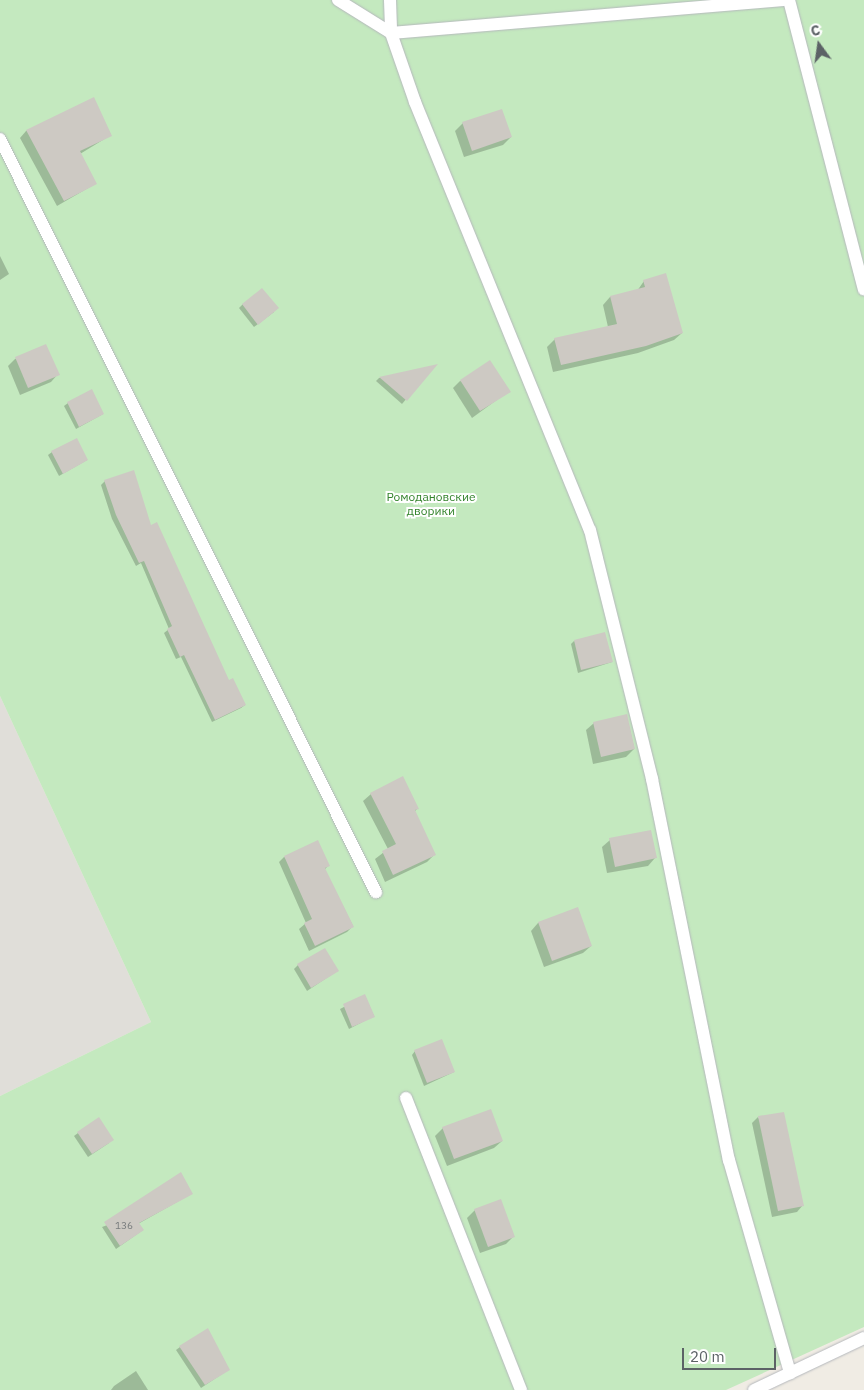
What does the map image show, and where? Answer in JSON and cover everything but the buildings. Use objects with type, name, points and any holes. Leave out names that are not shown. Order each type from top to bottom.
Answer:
[{"type":"lane","points":[[338,0],[390,33],[784,0]]},
{"type":"lane","points":[[390,0],[390,33],[418,111],[590,530],[652,779],[729,1160],[790,1373]]},
{"type":"lane","points":[[789,0],[864,289]]},
{"type":"lane","points":[[0,139],[376,892]]},
{"type":"lane","points":[[406,1098],[521,1390]]},
{"type":"lane","points":[[754,1390],[864,1338]]},
{"type":"shaded area","points":[[0,696],[151,1022],[0,1096]]},
{"type":"green space","name":"Ромодановские дворики","points":[[0,0],[864,0],[864,1327],[726,1390],[0,1390],[0,1096],[151,1022],[0,696]]}]
